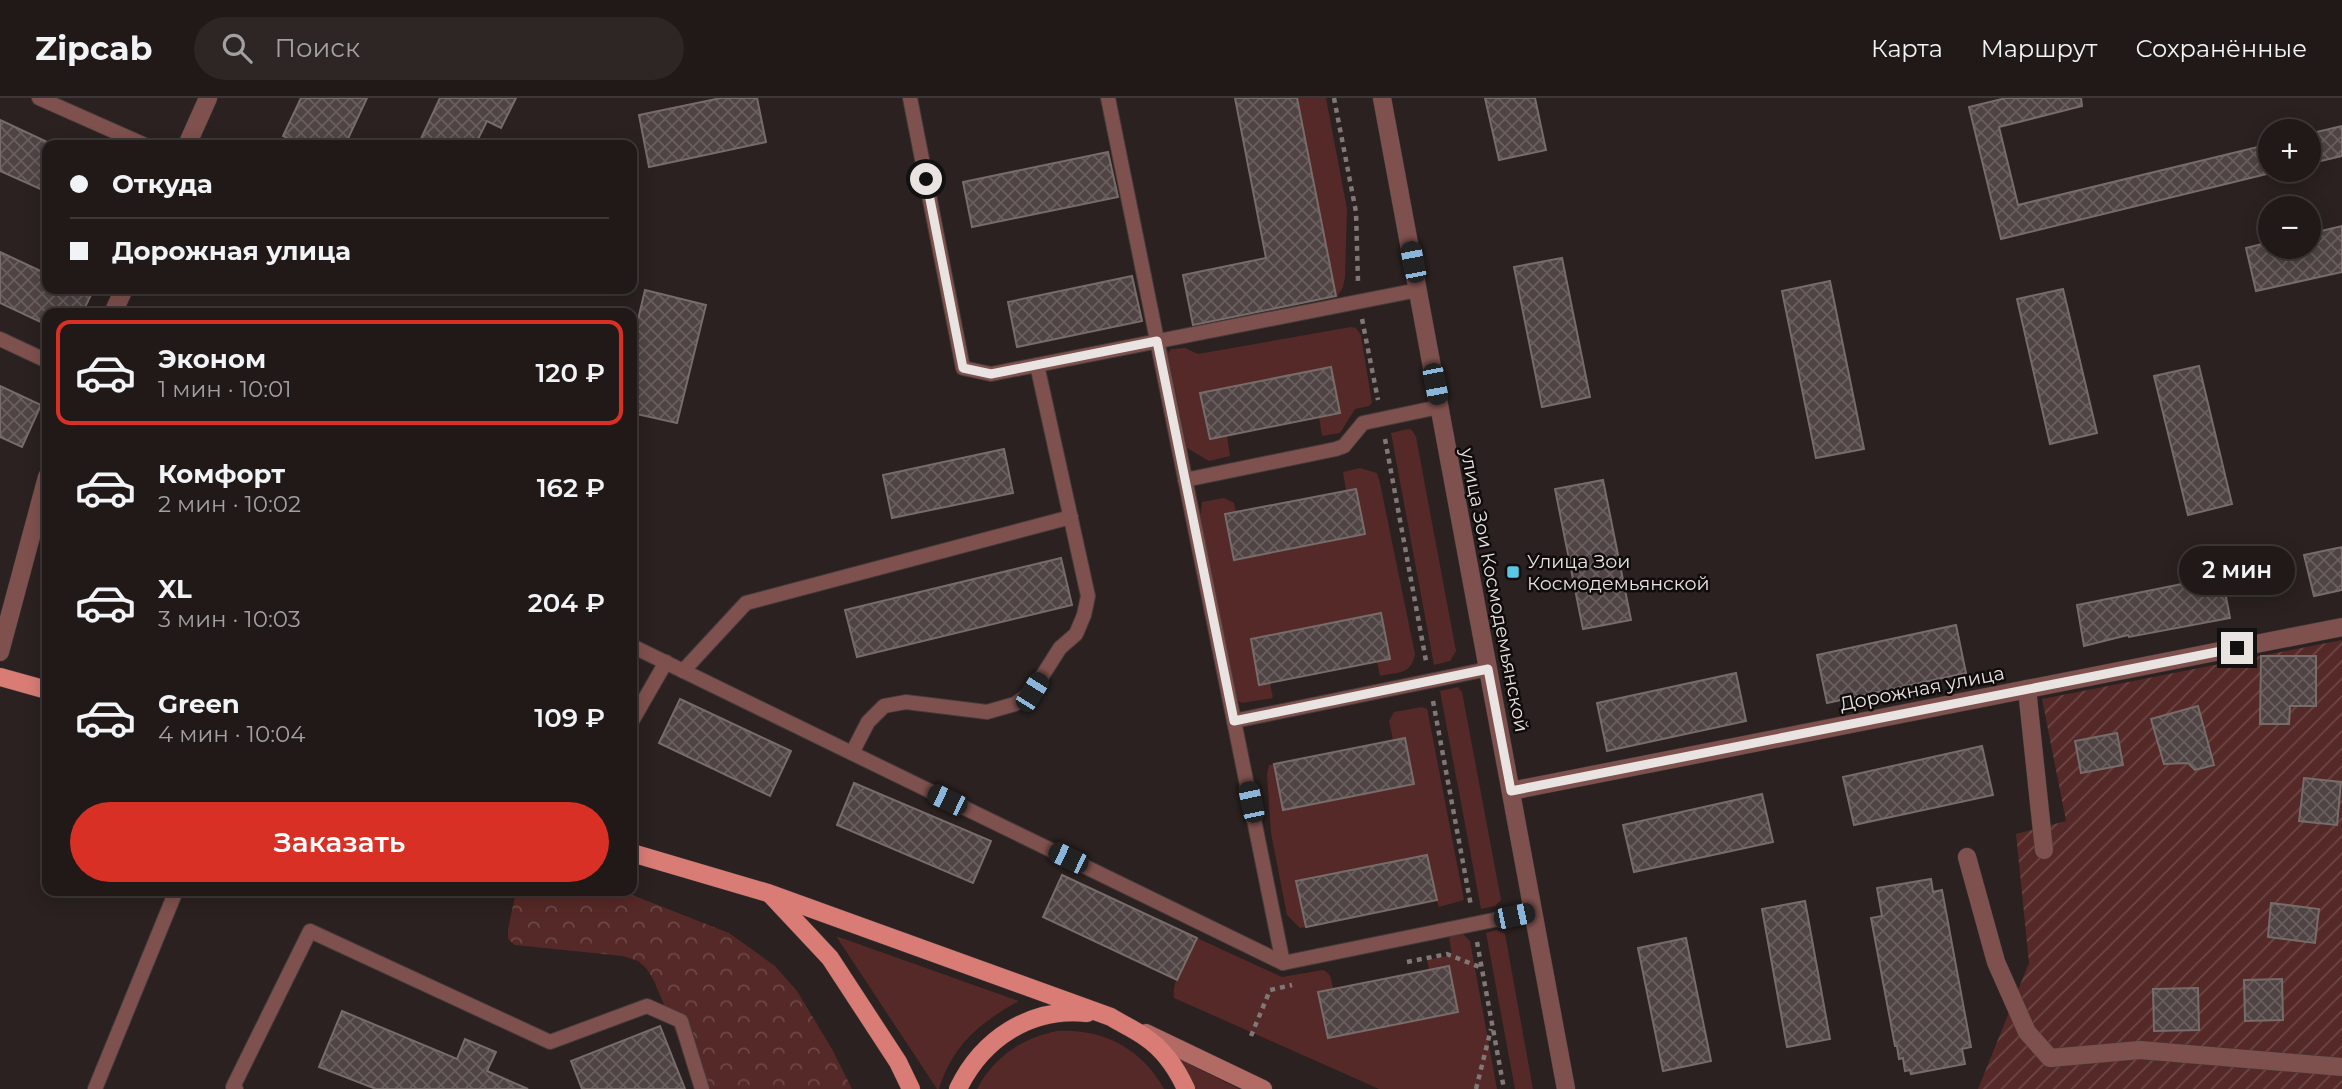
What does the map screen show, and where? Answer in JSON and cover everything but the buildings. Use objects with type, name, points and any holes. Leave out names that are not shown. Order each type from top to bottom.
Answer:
[{"type":"main road","points":[[0,677],[42,689]]},
{"type":"main road","points":[[637,854],[768,893],[1111,1017],[1263,1089]]},
{"type":"main road","points":[[768,893],[830,958],[898,1062],[911,1089]]},
{"type":"main road","points":[[958,1089],[982,1052],[999,1036],[1020,1024],[1057,1013],[1077,1012],[1111,1017],[1146,1037],[1177,1072],[1186,1089]]},
{"type":"street","points":[[189,140],[208,98]]},
{"type":"street","name":"улица Зои Космодемьянской","points":[[1382,98],[1566,1089]]},
{"type":"street","points":[[0,652],[42,496]]},
{"type":"street","name":"Дорожная улица","points":[[1511,791],[2342,627]]},
{"type":"street","points":[[2027,689],[2044,850]]},
{"type":"street","points":[[1968,857],[1996,962],[2027,1032],[2050,1058],[2140,1050],[2342,1067]]},
{"type":"lane","points":[[39,98],[134,140]]},
{"type":"lane","points":[[910,98],[963,368],[991,374],[1418,290]]},
{"type":"lane","points":[[1108,98],[1283,963]]},
{"type":"lane","points":[[0,339],[42,359]]},
{"type":"lane","points":[[852,753],[868,722],[884,706],[905,702],[987,712],[1015,704],[1032,692],[1060,648],[1076,634],[1088,596],[1037,365]]},
{"type":"lane","points":[[1185,480],[1336,449],[1344,446],[1363,423],[1439,407]]},
{"type":"lane","points":[[683,671],[746,603],[1071,517]]},
{"type":"lane","points":[[637,648],[1283,963],[1533,912]]},
{"type":"lane","points":[[637,712],[666,662]]},
{"type":"lane","points":[[1234,721],[1488,669]]},
{"type":"lane","points":[[94,1089],[174,896]]},
{"type":"lane","points":[[236,1089],[233,1087],[310,932],[550,1042],[647,1006],[681,1021],[702,1089]]},
{"type":"path","points":[[1334,98],[1356,212],[1359,302]]},
{"type":"path","points":[[1447,954],[1482,969]]},
{"type":"path","points":[[1251,1036],[1270,990],[1298,984]]},
{"type":"path","points":[[1476,1089],[1492,1025]]},
{"type":"green space","points":[[1297,98],[1326,98],[1347,209],[1345,277],[1337,297]]},
{"type":"green space","points":[[1356,328],[1361,335],[1372,403],[1355,409],[1340,433],[1322,436],[1319,417],[1340,412],[1331,367],[1201,393],[1210,438],[1227,435],[1230,456],[1209,461],[1187,448],[1168,354],[1171,349],[1185,348],[1198,354]]},
{"type":"green space","points":[[1412,430],[1416,437],[1456,651],[1450,661],[1434,665],[1391,433]]},
{"type":"green space","points":[[1360,468],[1377,473],[1380,483],[1415,654],[1413,661],[1403,671],[1380,676],[1377,662],[1390,659],[1381,613],[1251,639],[1259,685],[1270,683],[1273,698],[1242,703],[1237,700],[1235,693],[1200,517],[1202,502],[1224,498],[1234,503],[1236,512],[1225,515],[1235,560],[1365,534],[1356,489],[1346,490],[1343,472]]},
{"type":"green space","points":[[2342,640],[2342,1089],[1978,1089],[2029,963],[2016,834],[2066,821],[2042,699]]},
{"type":"green space","points":[[1458,687],[1462,692],[1501,900],[1495,906],[1481,909],[1440,691]]},
{"type":"green space","points":[[1422,707],[1427,709],[1428,713],[1464,900],[1439,907],[1427,855],[1296,881],[1305,927],[1300,928],[1287,915],[1271,833],[1267,774],[1269,765],[1274,764],[1284,810],[1414,784],[1405,738],[1393,740],[1389,721],[1394,712]]},
{"type":"green space","points":[[515,896],[635,896],[729,933],[775,966],[797,991],[832,1049],[852,1089],[700,1089],[654,981],[638,961],[623,956],[515,945],[508,939]]},
{"type":"green space","points":[[1497,930],[1505,934],[1533,1089],[1515,1089],[1486,933]]},
{"type":"green space","points":[[1463,934],[1470,941],[1497,1089],[1379,1089],[1174,998],[1178,975],[1197,938],[1282,977],[1326,971],[1331,977],[1333,989],[1318,993],[1328,1038],[1458,1012],[1449,967],[1429,970],[1427,960],[1452,955],[1449,937]]},
{"type":"green space","points":[[836,936],[1019,1001],[969,1037],[952,1060],[937,1089]]},
{"type":"green space","points":[[1057,1031],[1090,1033],[1120,1044],[1144,1063],[1164,1089],[977,1089],[992,1067],[1010,1051],[1032,1039]]},
{"type":"green space","points":[[1179,1059],[1239,1089],[1194,1089]]},
{"type":"place","name":"Улица Зои Космодемьянской","points":[[1513,572]]},
{"type":"route","points":[[926,179],[963,368],[991,374],[1157,341],[1234,721],[1488,669],[1511,791],[2237,648]]}]
